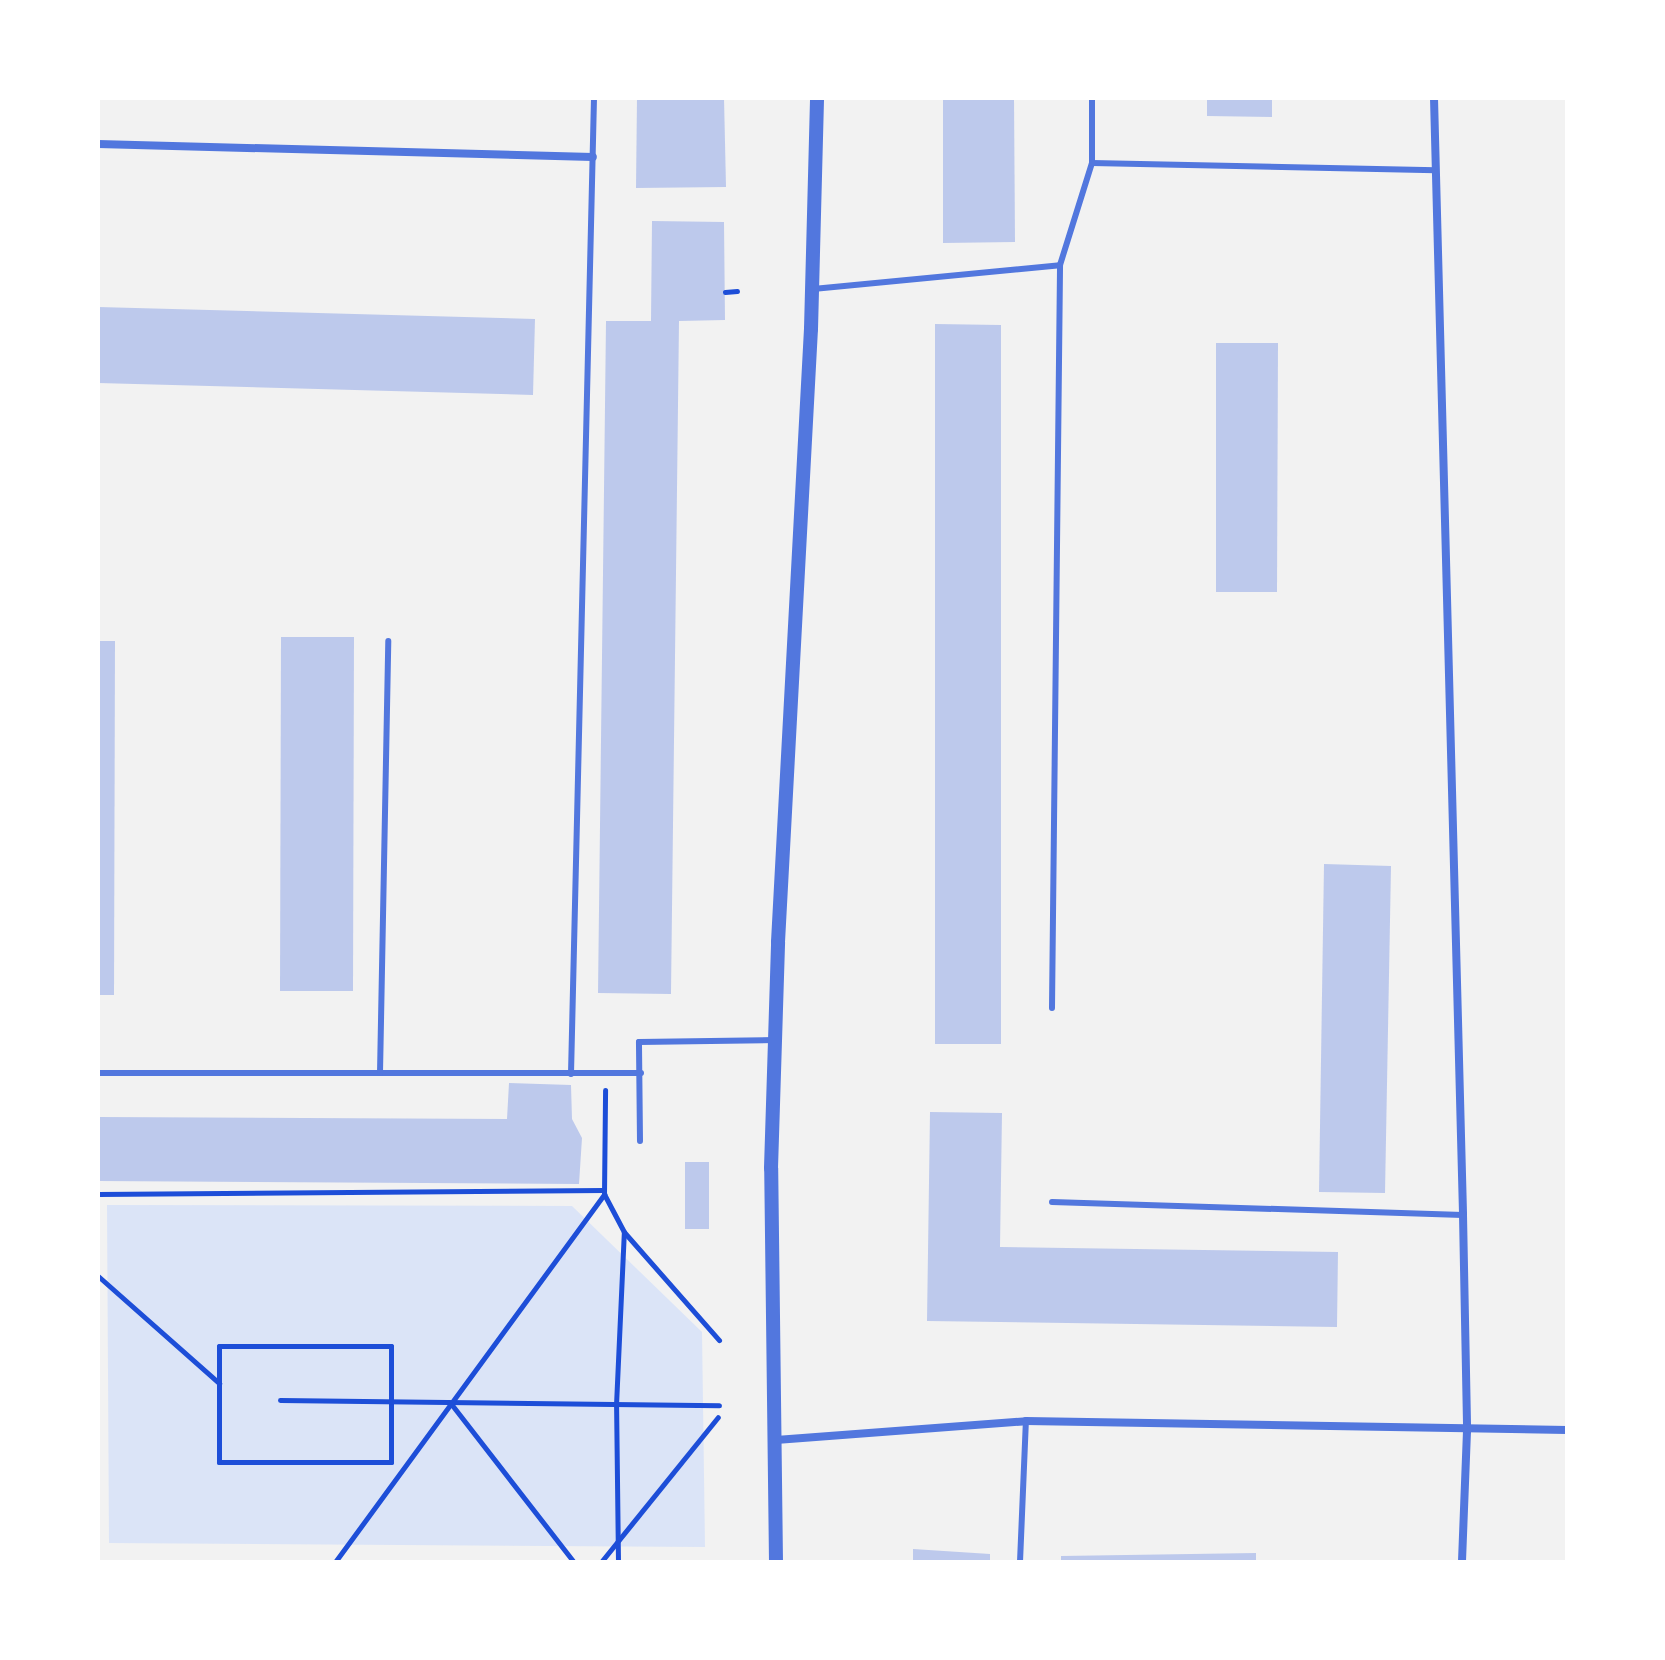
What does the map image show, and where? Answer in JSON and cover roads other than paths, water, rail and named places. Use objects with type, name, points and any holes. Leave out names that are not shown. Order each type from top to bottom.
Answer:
[{"type":"street","points":[[776,1562],[771,1168],[813,289],[817,98]]},
{"type":"street","points":[[1434,98],[1463,1215],[1467,1431],[1462,1562]]},
{"type":"street","points":[[98,144],[593,157]]},
{"type":"street","points":[[776,1440],[1026,1421],[1467,1431],[1567,1430]]},
{"type":"lane","points":[[571,1074],[594,98]]},
{"type":"lane","points":[[1052,1008],[1060,265],[1092,163],[1092,98]]},
{"type":"lane","points":[[1092,163],[1436,170]]},
{"type":"lane","points":[[813,289],[1060,265]]},
{"type":"lane","points":[[380,1073],[388,641]]},
{"type":"lane","points":[[640,1141],[639,1042],[775,1040]]},
{"type":"lane","points":[[98,1073],[641,1073]]},
{"type":"lane","points":[[1052,1202],[1463,1215]]},
{"type":"lane","points":[[1020,1562],[1026,1421]]}]
